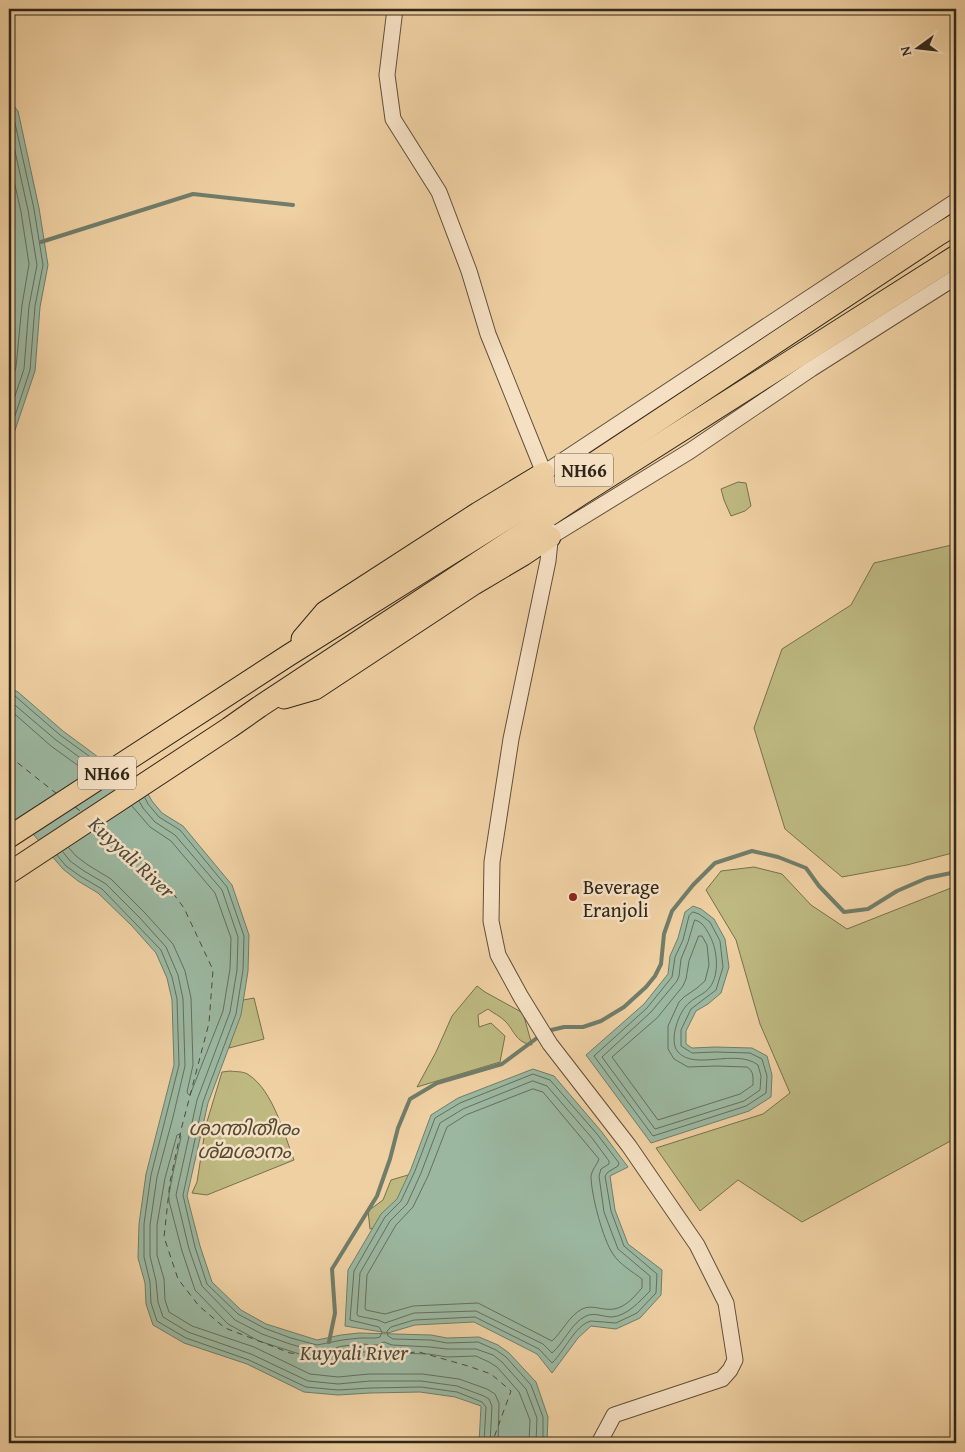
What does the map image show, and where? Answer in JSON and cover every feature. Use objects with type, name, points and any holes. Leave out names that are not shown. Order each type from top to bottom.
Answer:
[{"type":"highway","name":"NH66","points":[[9,837],[289,654],[573,477],[929,240],[956,224]]},
{"type":"highway","name":"NH66","points":[[9,873],[580,495],[956,256]]},
{"type":"highway","points":[[289,654],[325,612],[478,513],[544,473]]},
{"type":"highway","points":[[259,707],[315,688],[474,584],[523,555],[551,533]]},
{"type":"street","points":[[395,9],[387,75],[393,118],[439,192],[469,271],[488,334],[544,473],[956,201]]},
{"type":"street","points":[[599,1443],[614,1415],[722,1379],[730,1370],[735,1360],[726,1303],[697,1245],[629,1146],[550,1044],[520,997],[498,955],[491,921],[492,862],[511,739],[548,561],[551,533],[690,452],[811,369],[956,277]]},
{"type":"green space","points":[[738,482],[746,483],[751,506],[745,511],[731,516],[721,489]]},
{"type":"green space","points":[[956,544],[956,852],[907,865],[842,877],[785,829],[754,728],[782,649],[851,605],[874,563]]},
{"type":"green space","points":[[754,867],[782,874],[811,905],[847,929],[956,886],[956,1138],[802,1222],[738,1180],[700,1211],[656,1148],[763,1114],[790,1093],[760,1024],[736,940],[706,890],[721,871]]},
{"type":"green space","points":[[477,986],[523,1013],[532,1045],[526,1044],[519,1039],[505,1021],[488,1009],[478,1015],[479,1027],[491,1023],[505,1036],[500,1062],[417,1087],[436,1052],[452,1016]]},
{"type":"green space","points":[[254,998],[264,1039],[229,1048],[243,1000]]},
{"type":"green space","name":"ശാന്തിതീരം ശ്മശാനം","points":[[230,1071],[247,1074],[265,1091],[277,1114],[294,1160],[207,1195],[192,1193],[197,1182],[206,1125],[222,1072]]},
{"type":"green space","points":[[425,1170],[396,1221],[370,1229],[368,1211],[383,1200],[391,1180]]},
{"type":"water","points":[[9,100],[18,111],[39,208],[48,265],[40,307],[35,371],[9,445]]},
{"type":"water","name":"Kuyyali River","points":[[9,687],[18,692],[63,731],[148,794],[162,813],[183,826],[232,885],[249,935],[248,971],[241,1015],[208,1103],[187,1196],[212,1282],[241,1310],[266,1324],[317,1340],[359,1333],[431,1335],[447,1338],[479,1337],[498,1345],[509,1353],[536,1382],[548,1417],[547,1443],[479,1443],[481,1406],[455,1397],[420,1392],[338,1395],[304,1392],[247,1364],[184,1343],[153,1325],[146,1304],[145,1283],[138,1258],[139,1224],[146,1174],[174,1065],[172,1000],[167,978],[156,953],[132,926],[98,893],[63,869],[33,834],[9,816]]},
{"type":"water","points":[[693,906],[701,909],[714,919],[725,939],[729,967],[721,993],[696,1011],[686,1031],[686,1044],[692,1048],[752,1048],[767,1056],[772,1075],[771,1097],[749,1111],[651,1143],[586,1055],[644,1004],[668,974],[670,956],[678,938],[685,912]]},
{"type":"water","points":[[533,1069],[554,1076],[601,1131],[628,1167],[610,1176],[615,1210],[628,1244],[662,1270],[661,1295],[640,1318],[616,1329],[591,1326],[578,1338],[552,1373],[537,1354],[474,1322],[415,1325],[388,1333],[345,1326],[348,1270],[381,1214],[397,1199],[411,1169],[431,1115],[458,1098]]},
{"type":"waterway","points":[[41,242],[193,194],[293,205]]},
{"type":"waterway","points":[[547,1031],[564,1027],[583,1027],[601,1021],[624,1007],[646,987],[655,976],[661,964],[664,934],[672,911],[693,885],[715,863],[752,851],[778,857],[806,868],[819,886],[844,912],[868,909],[897,891],[927,878],[956,872]]},
{"type":"waterway","name":"Kuyyali River","points":[[329,1342],[335,1313],[332,1269],[377,1196],[390,1159],[398,1128],[410,1099],[437,1083],[502,1064],[541,1035]]},
{"type":"ferry route","points":[[9,756],[57,794]]},
{"type":"ferry route","points":[[75,807],[83,813]]},
{"type":"ferry route","points":[[101,826],[167,885],[184,908],[213,970],[209,1023],[181,1130],[170,1182],[164,1237],[178,1279],[199,1306],[225,1328],[290,1353],[326,1357],[419,1352],[491,1374],[511,1391],[492,1443]]},
{"type":"place","name":"Beverage Eranjoli","points":[[573,897]]}]
